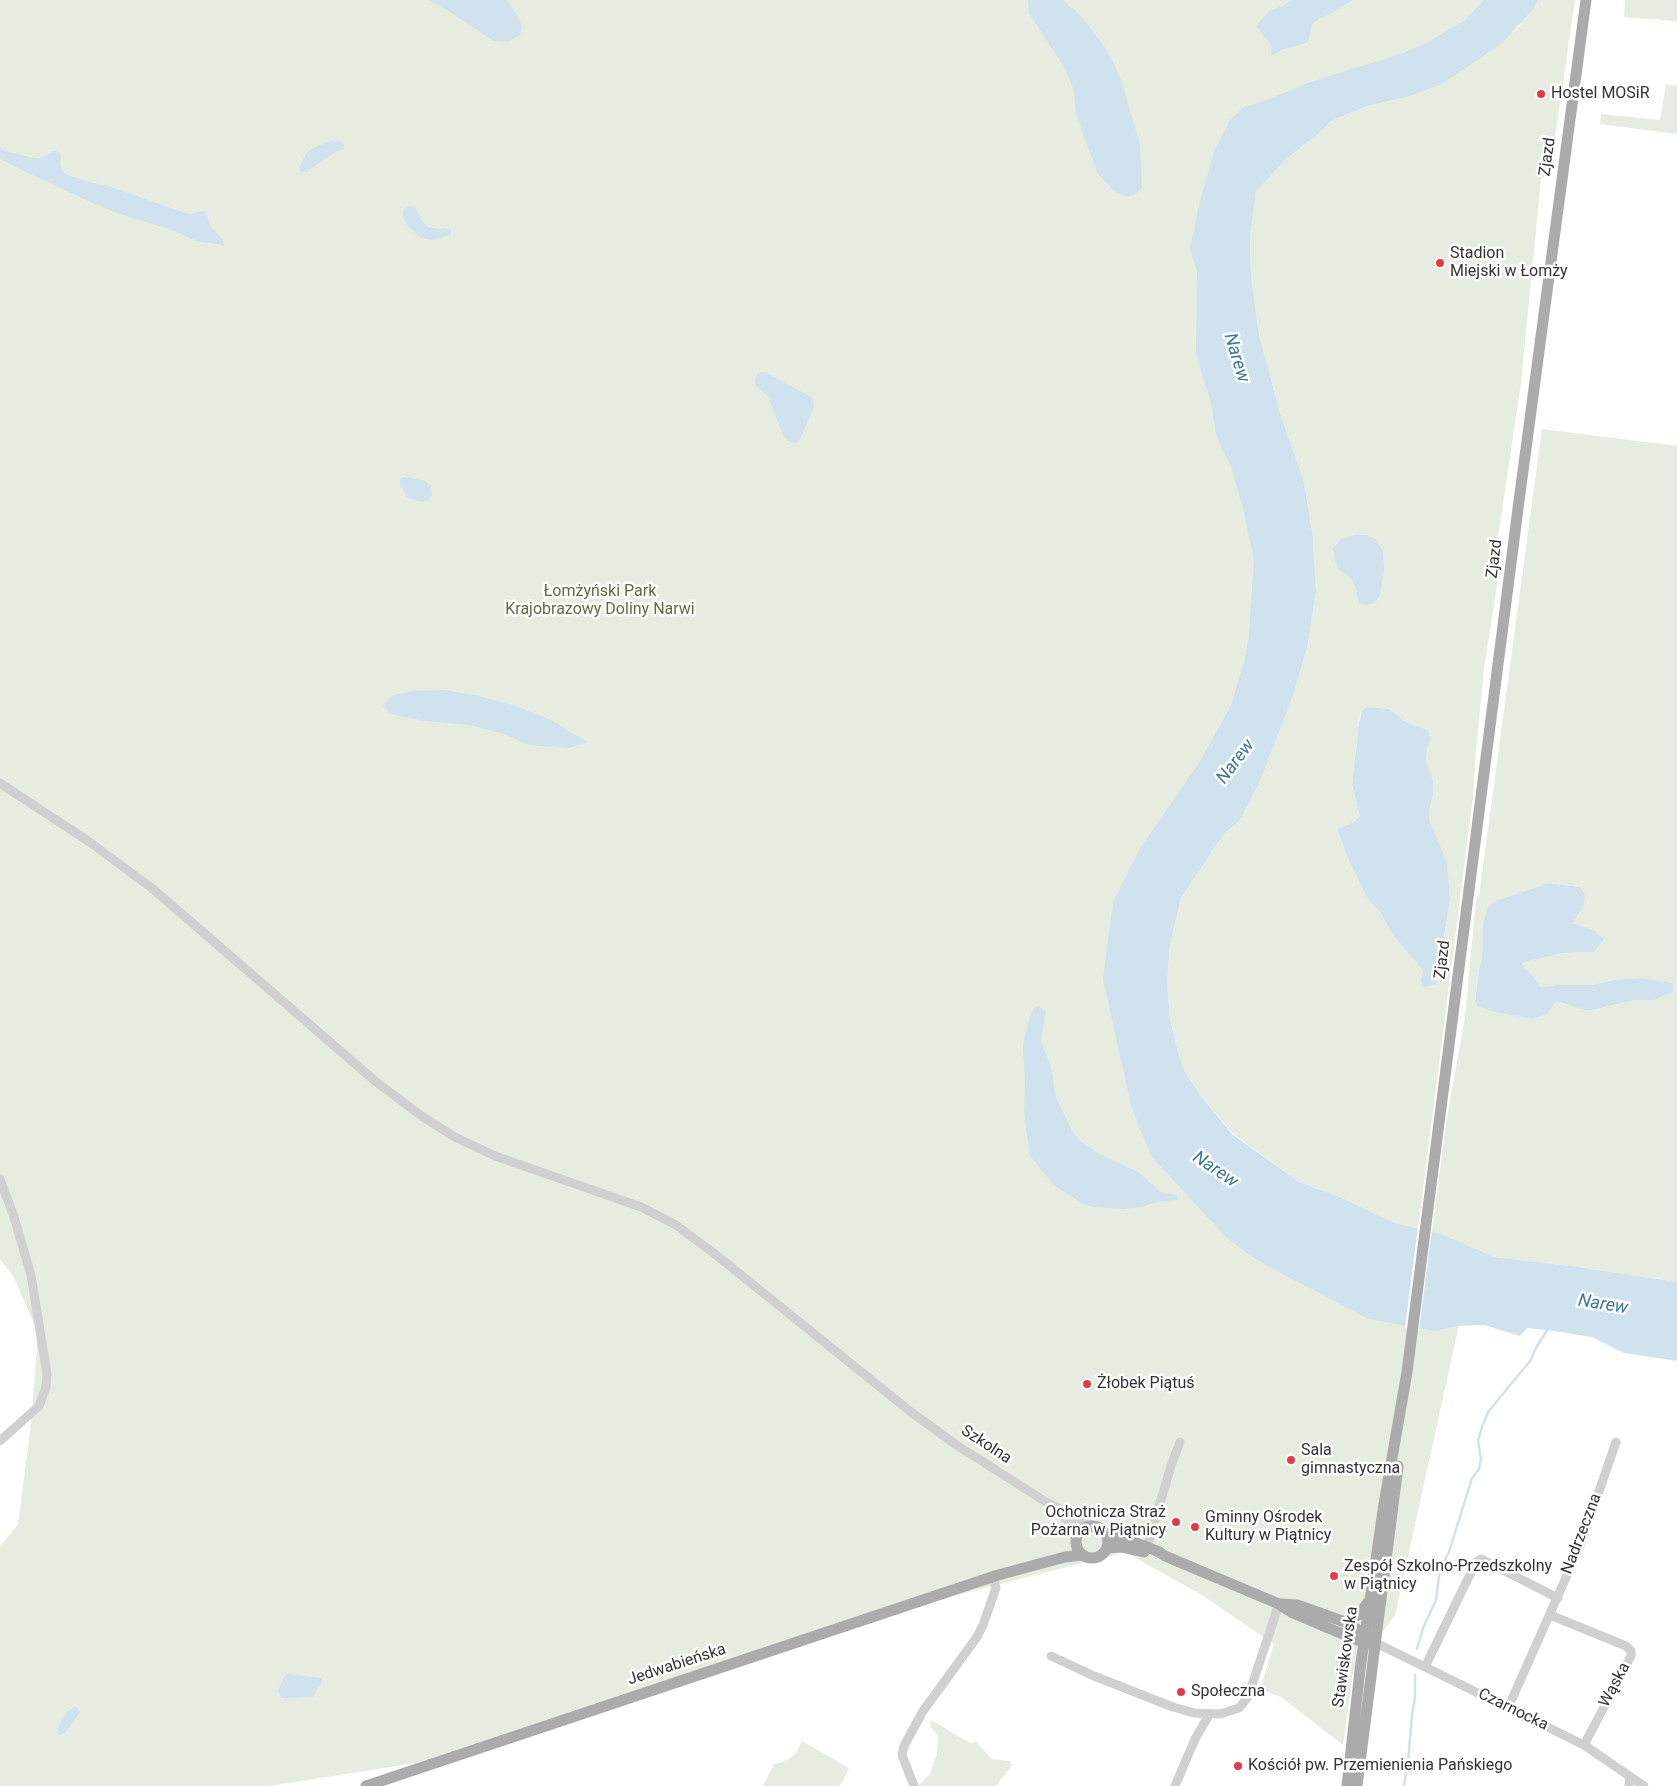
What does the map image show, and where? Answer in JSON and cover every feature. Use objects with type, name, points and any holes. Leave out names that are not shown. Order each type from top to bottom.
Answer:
[{"type":"main road","name":"Zjazd","points":[[1404,1392],[1519,500],[1586,0]]},
{"type":"main road","name":"Stawiskowska","points":[[1357,1786],[1369,1640],[1370,1599],[1384,1504],[1404,1392]]},
{"type":"main road","name":"Stawiskowska","points":[[1347,1786],[1360,1670],[1369,1640],[1404,1412],[1404,1392]]},
{"type":"main road","points":[[1107,1534],[1109,1540],[1108,1548],[1102,1554],[1088,1558],[1076,1549],[1077,1538],[1082,1529],[1092,1525],[1100,1528],[1107,1534],[1147,1547],[1279,1604],[1293,1613],[1369,1640]]},
{"type":"main road","name":"Jedwabieńska","points":[[366,1786],[995,1576],[1063,1550],[1077,1538]]},
{"type":"main road","points":[[1108,1548],[1121,1547],[1159,1557],[1165,1556]]},
{"type":"main road","name":"Jedwabieńska","points":[[995,1576],[1065,1557],[1082,1555]]},
{"type":"main road","points":[[1345,1622],[1360,1614],[1370,1599]]},
{"type":"main road","points":[[1279,1604],[1297,1605],[1345,1622],[1369,1640]]},
{"type":"street","name":"Szkolna","points":[[0,783],[91,843],[153,889],[375,1081],[423,1117],[455,1137],[495,1156],[641,1207],[676,1225],[715,1254],[911,1412],[955,1444],[1046,1502],[1064,1516],[1075,1528],[1077,1538]]},
{"type":"street","points":[[0,1179],[14,1217],[31,1275],[47,1374],[39,1406],[0,1441]]},
{"type":"street","points":[[1147,1547],[1180,1442]]},
{"type":"street","name":"Nadrzeczna","points":[[1508,1708],[1580,1546],[1616,1442]]},
{"type":"street","name":"Szkolna","points":[[1046,1502],[1092,1525]]},
{"type":"street","points":[[1425,1667],[1476,1562],[1481,1559],[1558,1598]]},
{"type":"street","points":[[914,1786],[902,1756],[904,1746],[923,1711],[983,1625],[996,1588],[995,1576]]},
{"type":"street","points":[[1050,1656],[1094,1676],[1173,1707],[1209,1715],[1230,1712],[1239,1708],[1244,1703],[1257,1673],[1279,1604]]},
{"type":"street","name":"Wąska","points":[[1550,1615],[1626,1646],[1631,1651],[1631,1656],[1584,1745]]},
{"type":"street","name":"Czarnocka","points":[[1369,1640],[1584,1745],[1644,1786]]},
{"type":"street","points":[[1175,1786],[1209,1715]]},
{"type":"street","points":[[1629,1786],[1630,1776]]},
{"type":"green space","name":"Łomżyński Park Krajobrazowy Doliny Narwi","points":[[0,0],[1484,0],[1457,28],[1229,151],[1261,499],[1249,633],[1245,657],[1231,705],[1198,764],[1131,943],[1203,1173],[1459,1325],[1395,1615],[1353,1671],[1343,1745],[1281,1697],[1260,1689],[1274,1644],[1202,1595],[1125,1552],[821,1630],[416,1763],[269,1786],[0,1786],[0,1546],[18,1525],[31,1423],[38,1332],[13,1276],[0,1259]]},
{"type":"green space","points":[[1538,0],[1575,0],[1550,172],[1541,179],[1521,383],[1497,544],[1503,548],[1484,668],[1473,797],[1418,1229],[1395,1223],[1340,1197],[1299,1182],[1232,1133],[1201,1096],[1185,1072],[1178,1052],[1170,1019],[1167,982],[1170,945],[1181,898],[1224,834],[1240,820],[1259,784],[1293,696],[1308,644],[1316,591],[1313,537],[1304,482],[1281,416],[1259,335],[1251,276],[1250,237],[1256,192],[1286,159],[1317,135],[1331,121],[1367,106],[1407,97],[1440,85],[1516,30],[1533,10]],"holes":[[[1367,707],[1390,709],[1404,721],[1428,730],[1431,739],[1426,761],[1433,780],[1433,795],[1429,810],[1430,822],[1448,882],[1450,899],[1437,983],[1421,981],[1423,970],[1403,947],[1390,930],[1380,912],[1367,898],[1350,863],[1337,829],[1354,822],[1360,816],[1352,785],[1361,712]]]},
{"type":"green space","points":[[1625,0],[1677,0],[1677,21],[1624,17]]},
{"type":"green space","points":[[1666,84],[1677,86],[1677,134],[1600,124],[1601,114],[1660,120]]},
{"type":"green space","points":[[1542,429],[1677,446],[1677,1282],[1495,1257],[1432,1232],[1446,1123],[1465,1017],[1476,900],[1479,896]],"holes":[[[1549,883],[1580,887],[1585,894],[1573,923],[1594,930],[1604,939],[1594,952],[1563,953],[1529,961],[1522,965],[1541,987],[1592,985],[1615,980],[1642,978],[1654,1000],[1636,1000],[1587,1011],[1556,1001],[1531,1019],[1508,1014],[1475,1001],[1482,958],[1483,925],[1498,900]]]},
{"type":"green space","points":[[931,1720],[970,1743],[976,1742],[992,1759],[1010,1761],[1012,1765],[996,1786],[918,1786],[930,1774],[937,1754],[938,1736],[930,1726]]},
{"type":"green space","points":[[802,1741],[849,1768],[839,1786],[763,1786],[774,1764],[783,1762],[796,1754]]},
{"type":"water","points":[[428,0],[507,0],[522,27],[520,35],[507,42],[494,41],[447,10]]},
{"type":"water","points":[[1028,0],[1063,0],[1081,16],[1108,52],[1120,77],[1140,144],[1142,188],[1134,195],[1127,197],[1115,192],[1098,174],[1076,114],[1074,91],[1064,67],[1029,13]]},
{"type":"water","points":[[1291,0],[1353,0],[1312,24],[1309,39],[1306,43],[1284,49],[1273,55],[1271,54],[1272,46],[1256,26],[1269,11],[1283,6]]},
{"type":"water","name":"Narew","points":[[1484,0],[1538,0],[1533,10],[1502,43],[1440,85],[1407,97],[1367,106],[1331,121],[1317,135],[1286,159],[1256,192],[1250,237],[1251,276],[1259,335],[1281,416],[1304,482],[1313,537],[1316,591],[1308,644],[1293,696],[1259,784],[1240,820],[1224,834],[1181,898],[1170,945],[1167,982],[1170,1019],[1185,1072],[1201,1096],[1232,1134],[1299,1182],[1340,1197],[1395,1223],[1440,1234],[1495,1257],[1677,1282],[1677,1361],[1624,1353],[1592,1337],[1547,1330],[1527,1328],[1520,1336],[1484,1325],[1457,1326],[1435,1331],[1369,1319],[1251,1256],[1226,1237],[1152,1157],[1131,1105],[1103,979],[1113,902],[1138,852],[1198,764],[1231,705],[1245,657],[1249,633],[1254,560],[1242,505],[1231,466],[1216,433],[1210,398],[1196,350],[1197,271],[1190,248],[1201,197],[1215,149],[1230,120],[1244,107],[1268,100],[1305,84],[1403,53],[1429,42],[1466,19]]},
{"type":"water","points":[[332,141],[344,144],[344,149],[335,152],[306,172],[300,170],[302,161],[309,150]]},
{"type":"water","points":[[0,147],[4,151],[35,158],[41,158],[54,151],[59,152],[61,157],[60,164],[64,173],[68,175],[92,183],[106,185],[190,214],[206,212],[210,226],[223,240],[224,245],[196,241],[177,232],[112,211],[79,197],[0,159]]},
{"type":"water","points":[[411,206],[416,208],[421,220],[428,227],[445,228],[451,230],[451,234],[430,240],[420,237],[407,225],[404,219],[403,212],[405,208]]},
{"type":"water","points":[[765,372],[811,397],[813,401],[814,407],[799,441],[794,443],[787,441],[768,396],[756,386],[755,379],[758,373]]},
{"type":"water","points":[[403,477],[423,480],[431,485],[432,496],[429,500],[422,502],[408,498],[400,485],[400,479]]},
{"type":"water","points":[[1356,535],[1367,535],[1375,539],[1383,551],[1384,570],[1380,595],[1375,603],[1366,605],[1359,603],[1355,586],[1350,577],[1338,569],[1333,548],[1341,539]]},
{"type":"water","points":[[443,690],[475,695],[513,705],[551,720],[587,742],[569,748],[529,745],[504,734],[470,725],[424,721],[391,714],[383,706],[391,696],[412,691]]},
{"type":"water","points":[[1367,707],[1390,709],[1404,721],[1428,730],[1431,739],[1426,761],[1433,780],[1433,795],[1429,810],[1430,822],[1447,863],[1450,899],[1437,983],[1427,987],[1423,986],[1421,981],[1423,970],[1390,930],[1380,912],[1367,898],[1350,863],[1337,829],[1354,822],[1360,816],[1352,785],[1359,723],[1362,711]]},
{"type":"water","points":[[1549,883],[1580,887],[1585,894],[1584,904],[1573,923],[1594,930],[1604,939],[1594,952],[1563,953],[1522,964],[1541,987],[1592,985],[1614,980],[1642,978],[1673,983],[1673,992],[1654,1000],[1636,1000],[1587,1011],[1556,1001],[1547,1014],[1531,1019],[1491,1011],[1478,1006],[1475,1001],[1482,958],[1483,924],[1488,907],[1498,900]]},
{"type":"water","points":[[1038,1006],[1046,1011],[1041,1041],[1053,1077],[1055,1095],[1072,1131],[1080,1141],[1099,1154],[1138,1172],[1162,1193],[1173,1194],[1177,1196],[1178,1200],[1156,1202],[1141,1207],[1124,1209],[1085,1205],[1054,1185],[1030,1156],[1024,1114],[1023,1049],[1033,1008]]},
{"type":"water","points":[[285,1675],[321,1678],[322,1681],[313,1697],[282,1698],[278,1691]]},
{"type":"water","points":[[75,1707],[80,1712],[66,1732],[59,1735],[57,1729],[66,1712]]},
{"type":"pier","points":[[1418,1226],[1432,1229],[1419,1331],[1405,1328]]},
{"type":"waterway","points":[[1417,1649],[1423,1628],[1436,1600],[1440,1569],[1449,1552],[1472,1478],[1479,1469],[1481,1459],[1478,1441],[1488,1412],[1530,1361],[1548,1329]]},
{"type":"waterway","points":[[1404,1786],[1415,1697],[1415,1675]]},
{"type":"place","name":"Hostel MOSiR","points":[[1541,94]]},
{"type":"place","name":"Stadion Miejski w Łomży","points":[[1440,263]]},
{"type":"place","name":"Żłobek Piątuś","points":[[1087,1384]]},
{"type":"place","name":"Sala gimnastyczna","points":[[1291,1460]]},
{"type":"place","name":"Ochotnicza Straż Pożarna w Piątnicy","points":[[1176,1522]]},
{"type":"place","name":"Gminny Ośrodek Kultury w Piątnicy","points":[[1195,1527]]},
{"type":"place","name":"Zespół Szkolno-Przedszkolny w Piątnicy","points":[[1334,1576]]},
{"type":"place","name":"Społeczna","points":[[1181,1692]]},
{"type":"place","name":"Kościół pw. Przemienienia Pańskiego","points":[[1238,1766]]}]
